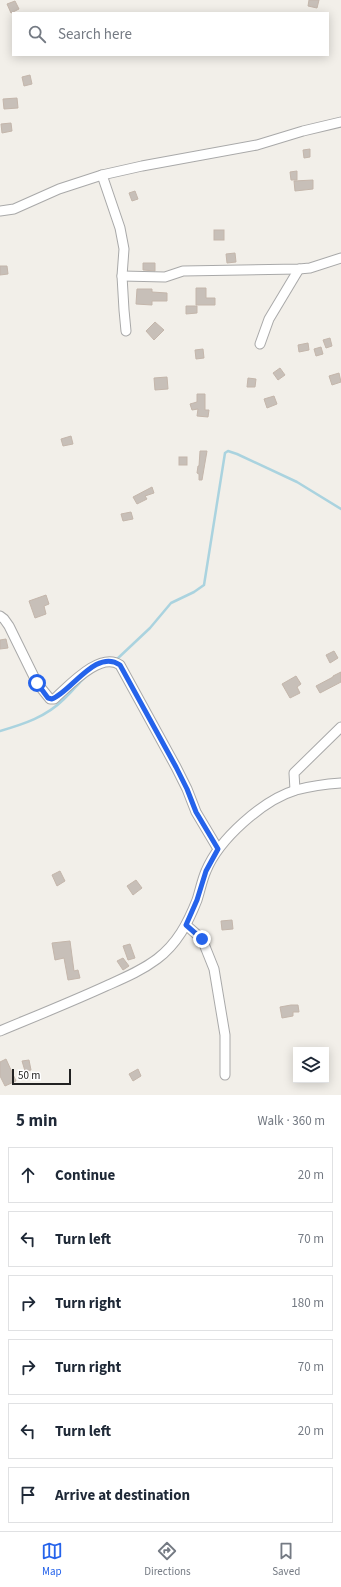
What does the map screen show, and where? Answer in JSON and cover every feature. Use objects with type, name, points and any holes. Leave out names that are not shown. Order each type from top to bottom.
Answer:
[{"type":"street","points":[[0,211],[14,209],[60,189],[102,175],[142,166],[257,146],[303,131],[341,122]]},
{"type":"street","points":[[102,175],[120,228],[124,249],[122,276],[126,331]]},
{"type":"street","points":[[122,276],[165,277],[183,271],[299,269],[310,268],[341,258]]},
{"type":"street","points":[[260,344],[269,319],[299,269]]},
{"type":"street","points":[[0,616],[9,626],[37,683],[50,699],[54,699],[90,668],[109,661],[115,661],[120,665],[176,767],[196,812],[218,849]]},
{"type":"street","points":[[295,790],[294,773],[341,727]]},
{"type":"street","points":[[0,1031],[138,972],[157,959],[176,942],[186,925],[197,900],[206,871],[218,849],[237,829],[264,806],[295,790],[325,784],[341,783]]},
{"type":"street","points":[[186,925],[202,939],[214,969],[225,1035],[226,1075]]},
{"type":"building","points":[[309,0],[319,0],[317,8],[308,6]]},
{"type":"building","points":[[15,1],[19,9],[11,13],[7,4]]},
{"type":"building","points":[[30,75],[32,84],[24,86],[22,77]]},
{"type":"building","points":[[17,98],[18,108],[4,109],[3,99]]},
{"type":"building","points":[[11,123],[12,131],[2,133],[1,124]]},
{"type":"building","points":[[310,149],[310,157],[304,158],[303,150]]},
{"type":"building","points":[[297,171],[297,180],[291,180],[290,172]]},
{"type":"building","points":[[313,180],[313,189],[295,191],[294,181]]},
{"type":"building","points":[[135,191],[138,199],[132,201],[129,193]]},
{"type":"building","points":[[214,230],[224,230],[224,240],[214,240]]},
{"type":"building","points":[[235,253],[236,262],[227,263],[226,254]]},
{"type":"building","points":[[143,263],[155,263],[155,271],[143,270]]},
{"type":"building","points":[[0,266],[7,266],[8,274],[0,275]]},
{"type":"building","points":[[196,288],[206,288],[206,298],[215,298],[215,305],[196,305]]},
{"type":"building","points":[[137,289],[152,289],[152,292],[167,293],[167,301],[152,301],[152,305],[136,304]]},
{"type":"building","points":[[186,306],[197,306],[197,313],[186,314]]},
{"type":"building","points":[[155,322],[164,330],[154,340],[146,331]]},
{"type":"building","points":[[330,338],[332,346],[326,348],[323,340]]},
{"type":"building","points":[[308,343],[309,350],[299,352],[298,345]]},
{"type":"building","points":[[321,347],[323,354],[316,356],[314,349]]},
{"type":"building","points":[[203,349],[204,358],[196,359],[195,350]]},
{"type":"building","points":[[280,368],[285,375],[278,380],[273,373]]},
{"type":"building","points":[[339,373],[341,382],[332,385],[329,376]]},
{"type":"building","points":[[167,377],[168,389],[155,390],[154,378]]},
{"type":"building","points":[[248,378],[256,379],[255,387],[247,387]]},
{"type":"building","points":[[197,394],[205,394],[205,410],[209,410],[208,417],[197,416],[198,409],[192,410],[190,404],[197,402]]},
{"type":"building","points":[[274,396],[277,404],[267,408],[264,399]]},
{"type":"building","points":[[71,436],[73,444],[63,446],[61,439]]},
{"type":"building","points":[[200,451],[207,451],[202,480],[199,480],[199,474],[197,473]]},
{"type":"building","points":[[179,457],[187,457],[187,465],[179,465]]},
{"type":"building","points":[[152,487],[154,493],[145,496],[147,499],[137,504],[133,497]]},
{"type":"building","points":[[131,512],[133,519],[123,521],[121,514]]},
{"type":"building","points":[[46,595],[49,604],[44,606],[46,614],[35,618],[29,601]]},
{"type":"building","points":[[6,639],[8,648],[0,649],[0,640]]},
{"type":"building","points":[[334,651],[338,658],[330,663],[326,655]]},
{"type":"building","points":[[341,672],[341,682],[320,693],[316,686]]},
{"type":"building","points":[[296,676],[301,684],[297,687],[300,693],[290,698],[282,684]]},
{"type":"building","points":[[60,871],[65,881],[57,886],[52,875]]},
{"type":"building","points":[[136,880],[142,888],[133,895],[127,886]]},
{"type":"building","points":[[232,920],[233,929],[222,930],[221,921]]},
{"type":"building","points":[[70,941],[74,971],[78,970],[80,978],[68,980],[64,958],[55,960],[52,943]]},
{"type":"building","points":[[130,944],[135,958],[128,960],[123,946]]},
{"type":"building","points":[[123,958],[129,966],[123,970],[117,961]]},
{"type":"building","points":[[298,1005],[299,1012],[293,1012],[293,1016],[282,1018],[280,1007]]},
{"type":"building","points":[[6,1059],[16,1081],[5,1086],[0,1076],[0,1062]]},
{"type":"building","points":[[29,1060],[31,1070],[25,1071],[22,1061]]},
{"type":"building","points":[[138,1069],[141,1076],[133,1081],[129,1074]]},
{"type":"waterway","points":[[116,660],[150,628],[171,603],[194,592],[204,585],[225,453],[228,451],[237,454],[297,482],[341,509]]},
{"type":"waterway","points":[[0,731],[26,723],[50,711],[67,697],[84,678]]},
{"type":"route","points":[[37,683],[48,698],[54,699],[90,668],[109,661],[115,661],[120,665],[176,767],[196,812],[218,849],[206,871],[197,900],[186,925],[202,939]]}]
